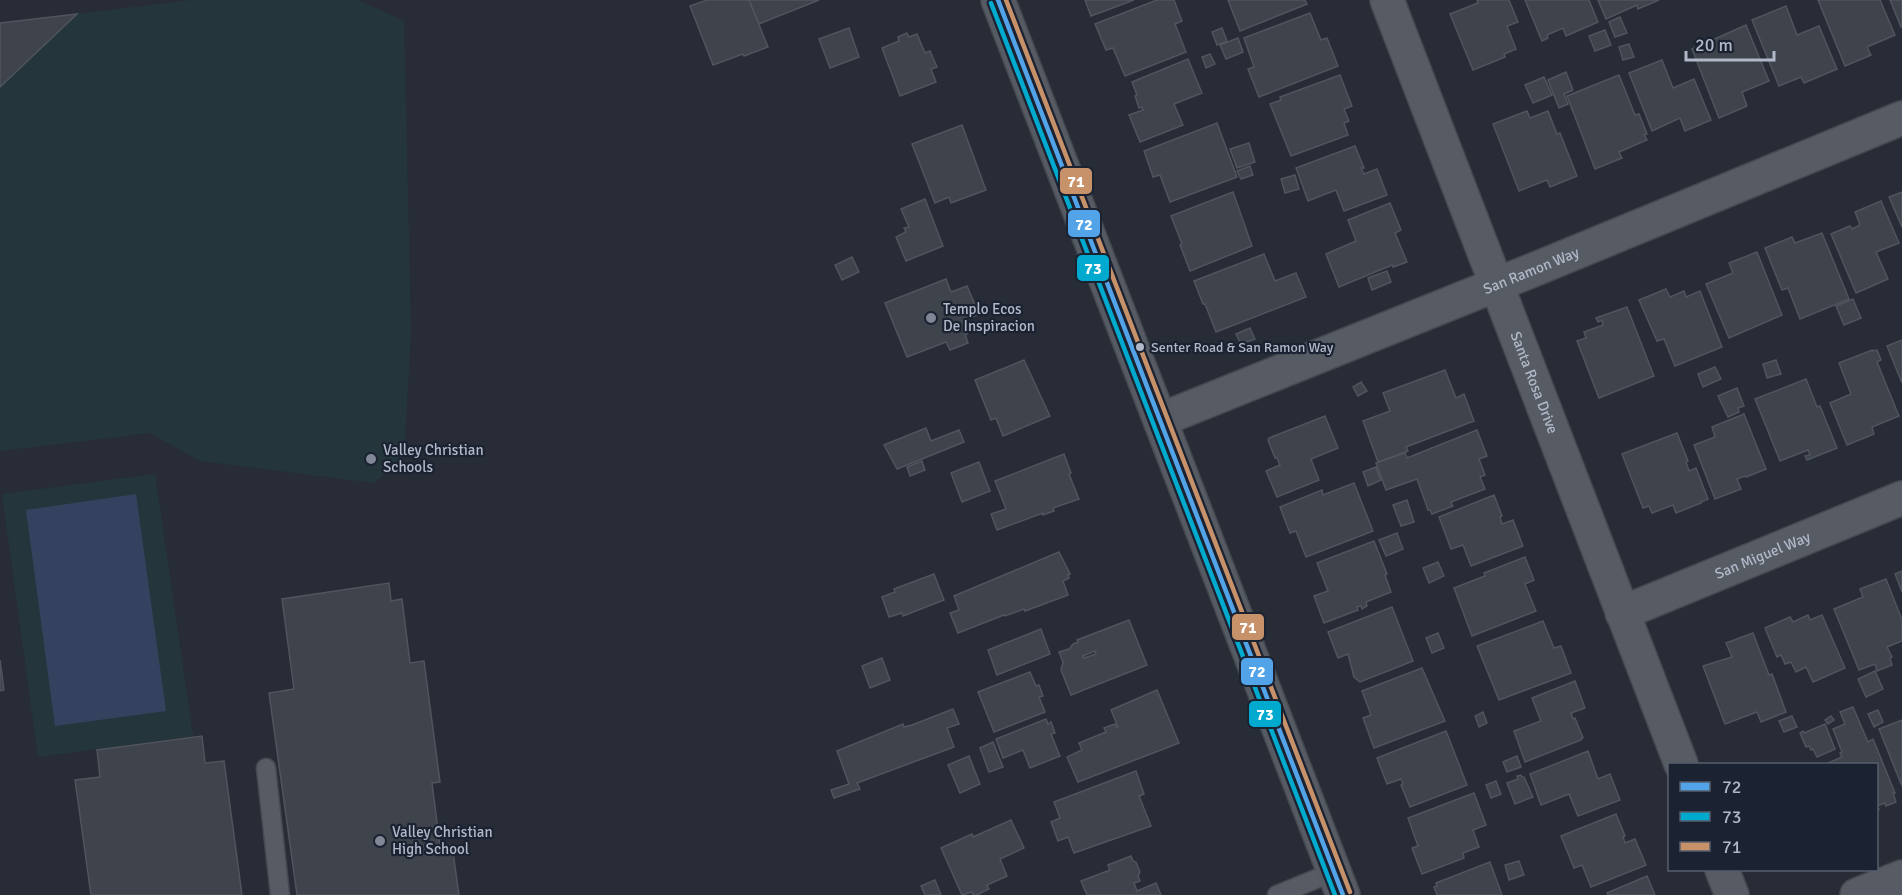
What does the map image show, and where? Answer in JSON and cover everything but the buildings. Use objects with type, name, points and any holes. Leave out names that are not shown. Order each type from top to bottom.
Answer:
[{"type":"main road","points":[[998,0],[1338,883]]},
{"type":"street","name":"Santa Rosa Drive","points":[[1387,0],[1680,763]]},
{"type":"street","name":"San Ramon Way","points":[[1160,420],[1497,285],[1902,118]]},
{"type":"street","name":"San Miguel Way","points":[[1622,613],[1902,498]]},
{"type":"street","points":[[1722,871],[1732,895]]},
{"type":"street","points":[[1857,895],[1902,877]]},
{"type":"lane","points":[[266,768],[280,895]]},
{"type":"lane","points":[[1277,895],[1338,883]]},
{"type":"shaded area","points":[[191,0],[358,0],[404,21],[411,332],[404,456],[374,483],[200,461],[150,433],[0,451],[0,87],[77,14]]},
{"type":"shaded area","points":[[155,474],[193,736],[38,757],[2,494]]},
{"type":"water","points":[[136,494],[166,711],[55,726],[26,510]]},
{"type":"transit line","name":"72","points":[[998,0],[1343,895]]},
{"type":"transit line","name":"71","points":[[1006,0],[1350,892]]},
{"type":"transit line","name":"73","points":[[991,3],[1335,895]]},
{"type":"place","name":"Templo Ecos De Inspiracion","points":[[931,318]]},
{"type":"place","name":"Senter Road & San Ramon Way","points":[[1140,347]]},
{"type":"place","name":"Valley Christian Schools","points":[[371,459]]},
{"type":"place","name":"Valley Christian High School","points":[[380,841]]}]
